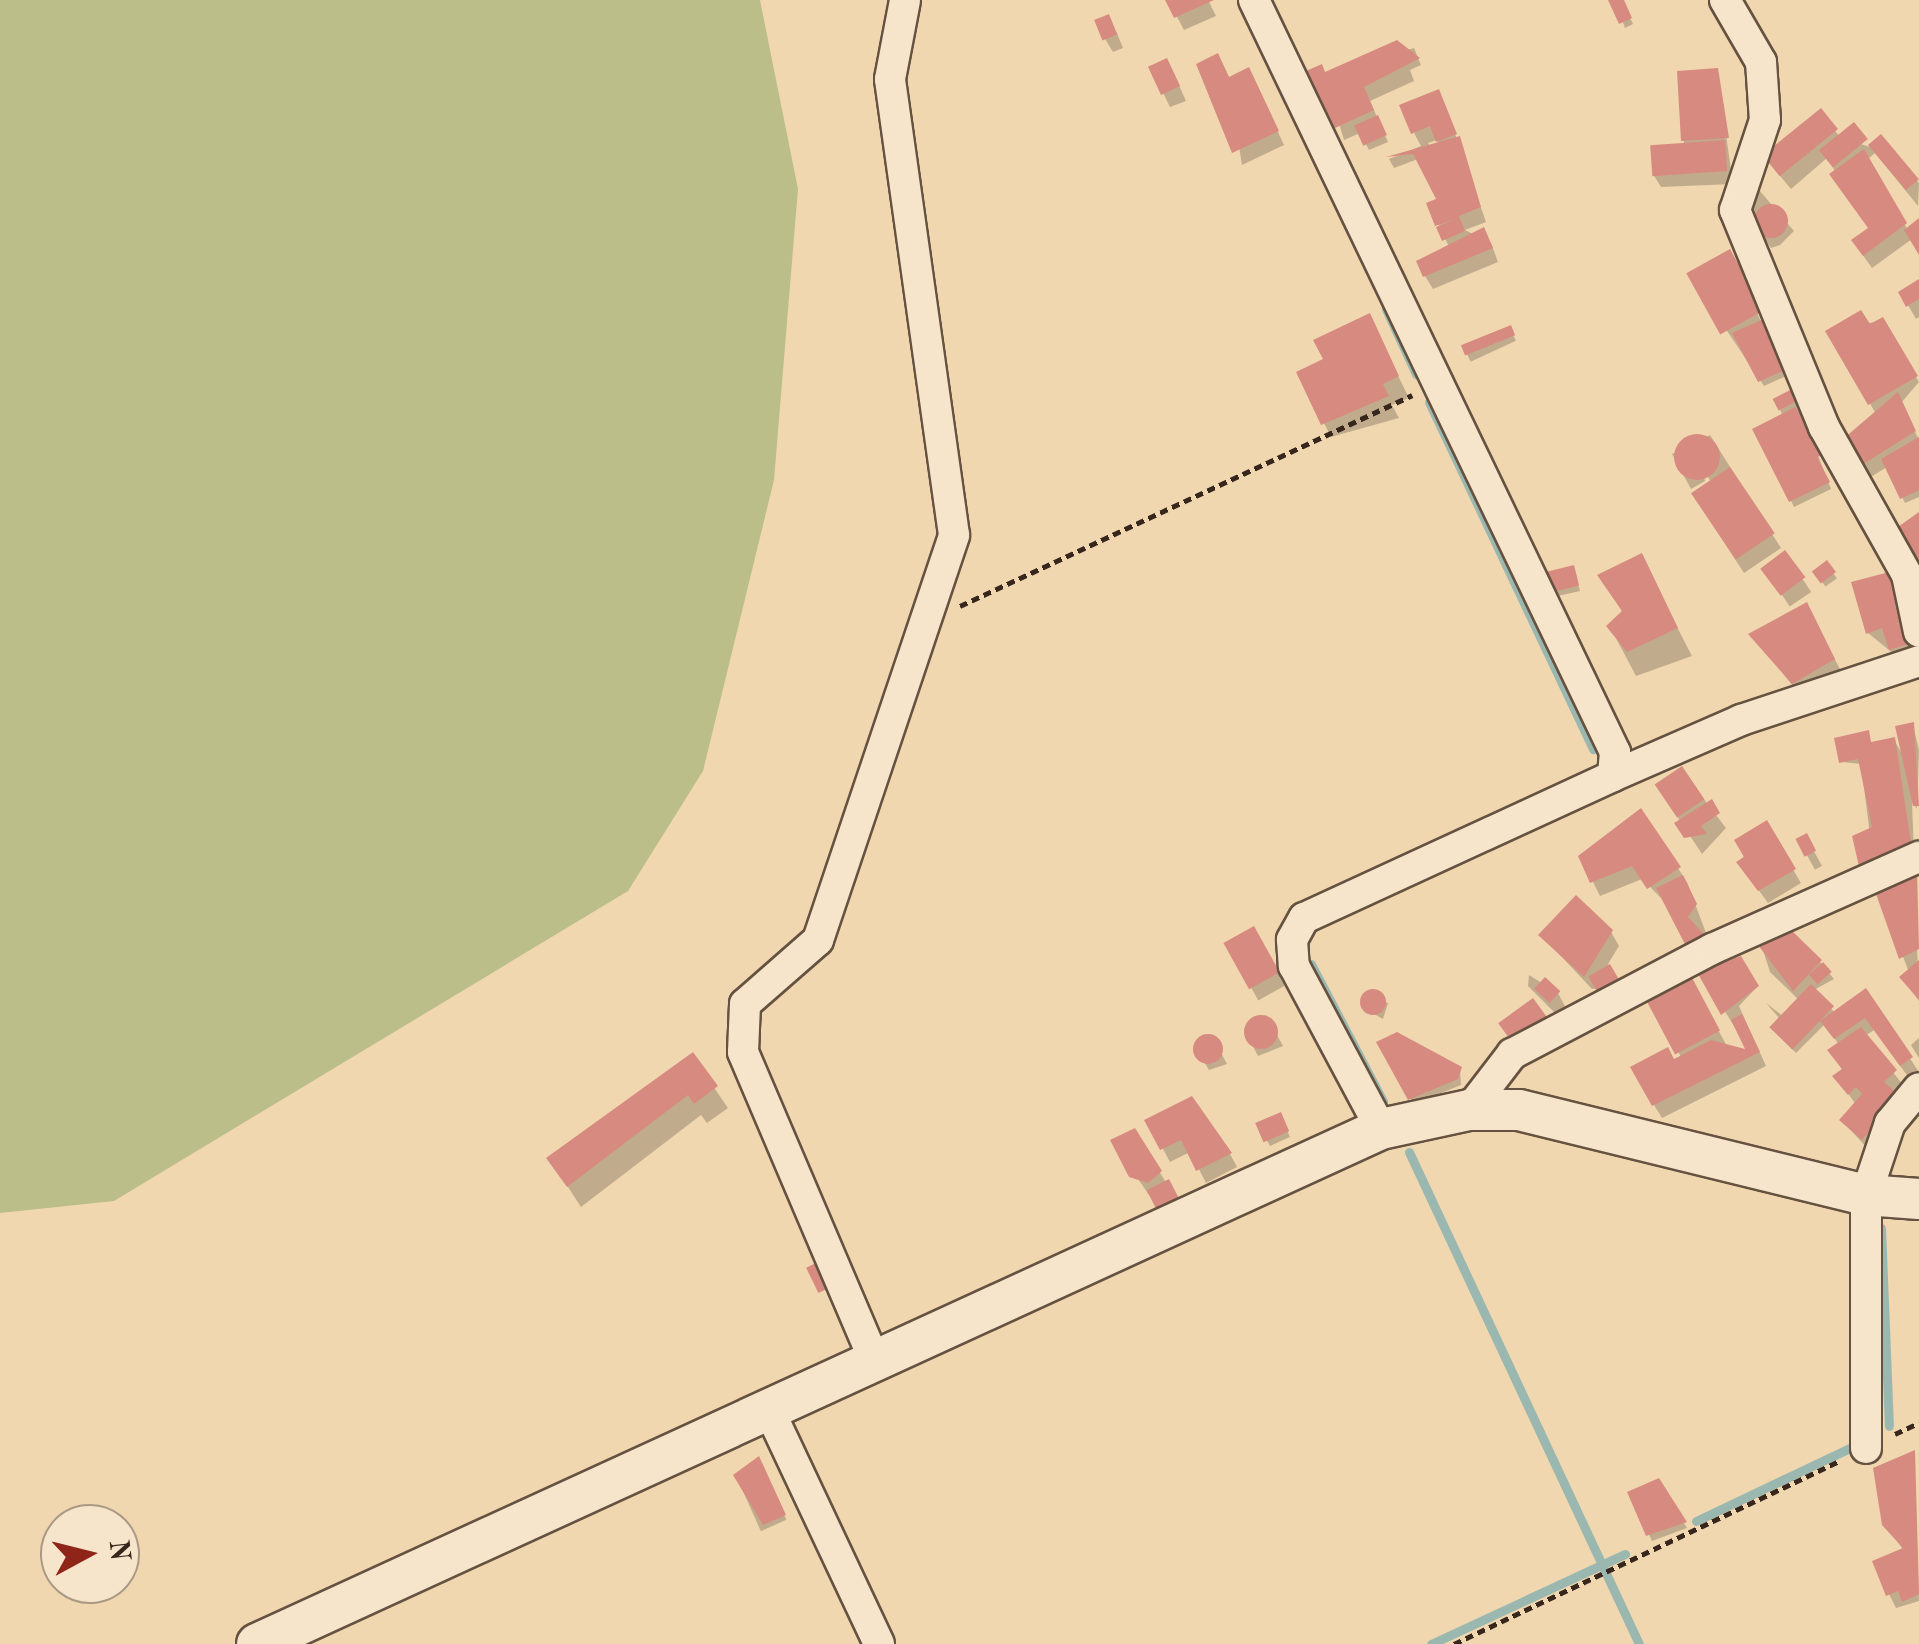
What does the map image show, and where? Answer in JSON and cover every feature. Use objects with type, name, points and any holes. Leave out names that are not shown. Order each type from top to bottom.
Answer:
[{"type":"street","points":[[876,1364],[743,1052],[745,1004],[818,940],[930,620],[954,534],[890,79],[905,0]]},
{"type":"street","points":[[1254,0],[1615,752],[1612,776]]},
{"type":"street","points":[[1725,0],[1761,62],[1764,120],[1735,210],[1824,428],[1907,575],[1919,629]]},
{"type":"street","points":[[1380,1129],[1294,966],[1292,940],[1304,918],[1742,720],[1919,662]]},
{"type":"street","points":[[1469,1110],[1512,1054],[1712,949],[1919,858]]},
{"type":"street","points":[[1866,1448],[1866,1195],[1890,1123],[1919,1088]]},
{"type":"street","points":[[257,1644],[876,1364],[1380,1129],[1469,1110],[1520,1110],[1866,1195],[1919,1198]]},
{"type":"street","points":[[770,1412],[879,1644]]},
{"type":"path","points":[[930,620],[1436,384]]},
{"type":"path","points":[[1454,1644],[1919,1423]]},
{"type":"green space","points":[[0,0],[760,0],[798,189],[774,480],[703,771],[628,891],[114,1201],[0,1213]]},
{"type":"building","points":[[1165,0],[1214,0],[1174,18]]},
{"type":"building","points":[[1608,0],[1624,0],[1632,18],[1619,24]]},
{"type":"building","points":[[1109,14],[1117,34],[1102,40],[1094,20]]},
{"type":"building","points":[[1397,40],[1420,58],[1364,87],[1374,110],[1335,128],[1306,71],[1322,64],[1325,72]]},
{"type":"building","points":[[1218,53],[1229,77],[1249,67],[1279,131],[1232,153],[1196,64]]},
{"type":"building","points":[[1167,58],[1180,86],[1161,95],[1148,67]]},
{"type":"building","points":[[1718,68],[1729,138],[1681,141],[1677,71]]},
{"type":"building","points":[[1439,89],[1457,134],[1436,142],[1430,126],[1411,134],[1399,105]]},
{"type":"building","points":[[1821,108],[1838,129],[1780,176],[1763,155]]},
{"type":"building","points":[[1378,115],[1387,135],[1363,146],[1354,126]]},
{"type":"building","points":[[1854,122],[1868,139],[1833,167],[1819,150]]},
{"type":"building","points":[[1881,134],[1919,179],[1906,190],[1868,145]]},
{"type":"building","points":[[1460,136],[1481,207],[1459,216],[1465,231],[1442,241],[1436,227],[1456,219],[1435,226],[1426,203],[1436,199],[1413,154],[1386,157]]},
{"type":"building","points":[[1725,140],[1727,171],[1652,176],[1650,145]]},
{"type":"building","points":[[1864,149],[1907,223],[1863,256],[1851,240],[1868,228],[1829,174]]},
{"type":"building","points":[[1771,204],[1783,209],[1788,221],[1783,233],[1771,238],[1759,233],[1754,221],[1759,209]]},
{"type":"building","points":[[1919,218],[1919,255],[1904,230]]},
{"type":"building","points":[[1484,227],[1493,248],[1423,277],[1416,261]]},
{"type":"building","points":[[1730,249],[1764,310],[1720,334],[1686,273]]},
{"type":"building","points":[[1919,279],[1919,299],[1906,307],[1898,292]]},
{"type":"building","points":[[1861,310],[1870,324],[1883,317],[1918,376],[1868,405],[1825,331]]},
{"type":"building","points":[[1370,313],[1399,376],[1383,384],[1389,396],[1321,425],[1296,372],[1323,359],[1313,340]]},
{"type":"building","points":[[1766,318],[1785,370],[1758,382],[1732,333]]},
{"type":"building","points":[[1511,325],[1515,335],[1465,355],[1461,345]]},
{"type":"building","points":[[1794,388],[1800,400],[1779,410],[1773,399]]},
{"type":"building","points":[[1898,392],[1916,431],[1860,466],[1843,439]]},
{"type":"building","points":[[1795,407],[1826,454],[1817,457],[1830,482],[1789,502],[1752,429]]},
{"type":"building","points":[[1697,434],[1713,441],[1720,457],[1713,473],[1697,480],[1681,473],[1674,457],[1681,441]]},
{"type":"building","points":[[1919,437],[1919,490],[1900,499],[1881,459]]},
{"type":"building","points":[[1730,467],[1775,533],[1736,560],[1691,493]]},
{"type":"building","points":[[1919,512],[1919,572],[1895,529]]},
{"type":"building","points":[[1785,550],[1805,577],[1781,596],[1760,569]]},
{"type":"building","points":[[1642,553],[1678,628],[1627,652],[1606,626],[1622,611],[1597,575]]},
{"type":"building","points":[[1827,560],[1836,572],[1821,583],[1812,571]]},
{"type":"building","points":[[1574,565],[1579,585],[1553,592],[1548,572]]},
{"type":"building","points":[[1893,571],[1909,619],[1893,625],[1905,622],[1912,643],[1889,650],[1882,628],[1866,634],[1851,582]]},
{"type":"building","points":[[1807,602],[1835,659],[1792,684],[1748,634]]},
{"type":"building","points":[[1914,722],[1919,806],[1913,806],[1895,726]]},
{"type":"building","points":[[1869,730],[1871,742],[1895,737],[1912,850],[1860,871],[1852,836],[1872,827],[1858,759],[1839,763],[1834,738]]},
{"type":"building","points":[[1682,766],[1704,799],[1677,818],[1655,784]]},
{"type":"building","points":[[1712,799],[1720,813],[1701,826],[1707,834],[1684,838],[1674,823]]},
{"type":"building","points":[[1641,808],[1681,867],[1647,889],[1632,866],[1590,883],[1578,856]]},
{"type":"building","points":[[1767,820],[1796,869],[1758,891],[1736,862],[1744,857],[1734,840]]},
{"type":"building","points":[[1807,833],[1816,851],[1804,857],[1795,839]]},
{"type":"building","points":[[1917,871],[1919,949],[1899,959],[1875,891]]},
{"type":"building","points":[[1683,875],[1697,904],[1688,917],[1711,942],[1689,952],[1656,888]]},
{"type":"building","points":[[1576,895],[1613,930],[1584,977],[1538,935]]},
{"type":"building","points":[[1254,926],[1280,972],[1249,989],[1223,943]]},
{"type":"building","points":[[1791,930],[1822,960],[1793,991],[1758,945]]},
{"type":"building","points":[[1741,956],[1759,986],[1721,1015],[1697,972]]},
{"type":"building","points":[[1919,960],[1919,1000],[1899,977]]},
{"type":"building","points":[[1823,962],[1832,972],[1818,984],[1809,975]]},
{"type":"building","points":[[1610,964],[1620,981],[1598,994],[1588,977]]},
{"type":"building","points":[[1690,974],[1720,1031],[1675,1054],[1645,998]]},
{"type":"building","points":[[1545,977],[1560,991],[1549,1003],[1534,989]]},
{"type":"building","points":[[1811,984],[1834,1006],[1792,1049],[1769,1027]]},
{"type":"building","points":[[1866,988],[1913,1057],[1900,1066],[1865,1018],[1834,1039],[1820,1021]]},
{"type":"building","points":[[1373,989],[1382,993],[1386,1002],[1382,1011],[1373,1015],[1364,1011],[1360,1002],[1364,993]]},
{"type":"building","points":[[1533,998],[1549,1020],[1514,1045],[1498,1023]]},
{"type":"building","points":[[1742,1014],[1760,1052],[1652,1106],[1630,1067],[1668,1047],[1674,1059],[1711,1040],[1745,1049],[1731,1020]]},
{"type":"building","points":[[1261,1015],[1273,1020],[1278,1032],[1273,1044],[1261,1049],[1249,1044],[1244,1032],[1249,1020]]},
{"type":"building","points":[[1861,1027],[1897,1070],[1884,1082],[1899,1095],[1862,1140],[1839,1120],[1862,1094],[1856,1087],[1848,1095],[1832,1076],[1842,1069],[1827,1050]]},
{"type":"building","points":[[1397,1032],[1462,1067],[1458,1079],[1408,1100],[1376,1042]]},
{"type":"building","points":[[1208,1034],[1218,1039],[1223,1049],[1218,1059],[1208,1064],[1198,1059],[1193,1049],[1198,1039]]},
{"type":"building","points":[[693,1052],[718,1086],[694,1104],[688,1095],[567,1187],[546,1158]]},
{"type":"building","points":[[1192,1096],[1232,1153],[1196,1171],[1181,1140],[1160,1150],[1144,1120]]},
{"type":"building","points":[[1281,1112],[1289,1131],[1263,1142],[1255,1123]]},
{"type":"building","points":[[1135,1128],[1162,1171],[1148,1183],[1129,1177],[1110,1140]]},
{"type":"building","points":[[1169,1179],[1179,1199],[1157,1210],[1147,1190]]},
{"type":"building","points":[[816,1263],[828,1288],[818,1293],[806,1268]]},
{"type":"building","points":[[1915,1450],[1919,1594],[1902,1602],[1898,1591],[1886,1596],[1872,1561],[1903,1548],[1882,1525],[1873,1468]]},
{"type":"building","points":[[759,1456],[786,1515],[763,1525],[733,1475]]},
{"type":"building","points":[[1659,1478],[1687,1522],[1646,1536],[1627,1492]]},
{"type":"waterway","points":[[1386,309],[1416,374]]},
{"type":"waterway","points":[[1429,402],[1593,749]]},
{"type":"waterway","points":[[1311,964],[1383,1101]]},
{"type":"waterway","points":[[1409,1152],[1639,1644]]},
{"type":"waterway","points":[[1881,1228],[1889,1426]]},
{"type":"waterway","points":[[1696,1521],[1856,1445]]},
{"type":"waterway","points":[[1431,1644],[1625,1554]]}]
